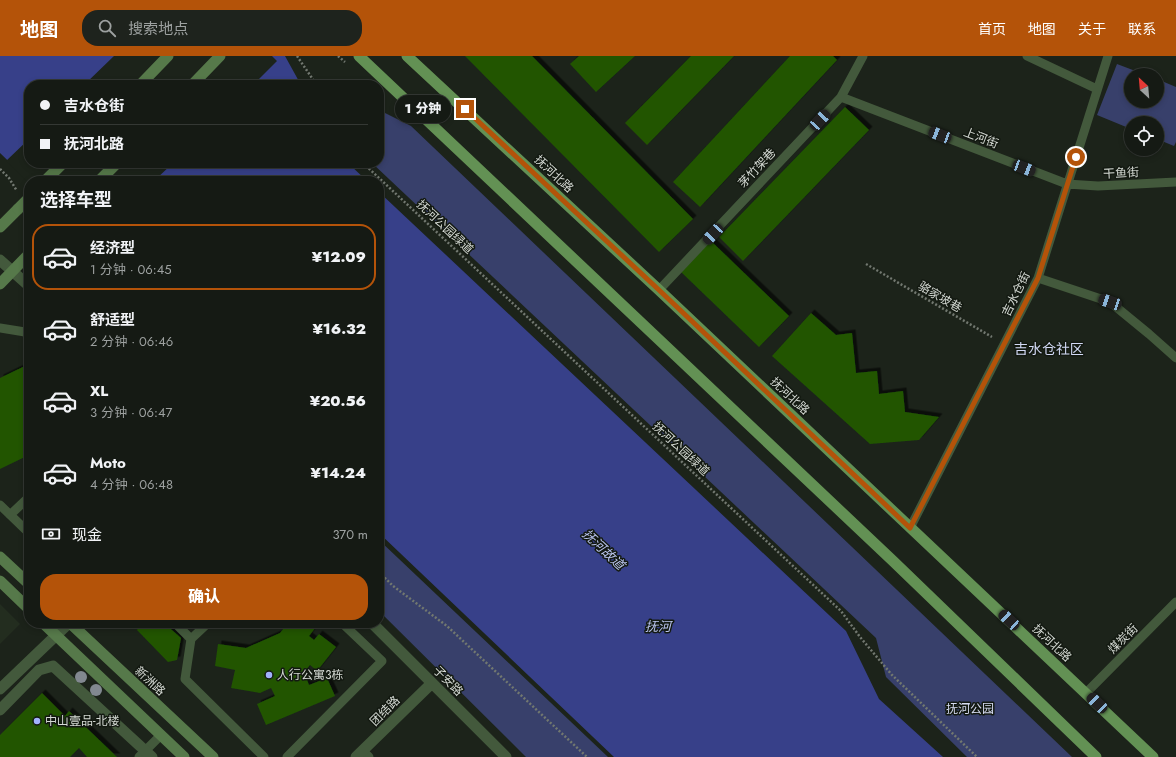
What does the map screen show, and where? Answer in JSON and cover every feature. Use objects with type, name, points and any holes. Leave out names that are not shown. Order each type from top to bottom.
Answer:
[{"type":"main road","points":[[145,80],[168,56]]},
{"type":"main road","points":[[197,80],[220,56]]},
{"type":"main road","points":[[359,56],[893,561],[1096,757]]},
{"type":"main road","name":"抚河北路","points":[[407,56],[659,290],[1153,757]]},
{"type":"main road","points":[[50,176],[58,168]]},
{"type":"main road","points":[[104,176],[112,168]]},
{"type":"main road","points":[[0,227],[24,203]]},
{"type":"main road","points":[[0,284],[24,259]]},
{"type":"main road","points":[[0,557],[24,579]]},
{"type":"main road","points":[[0,581],[24,604]]},
{"type":"main road","points":[[49,628],[184,757]]},
{"type":"main road","name":"新洲路","points":[[74,628],[213,757]]},
{"type":"street","points":[[0,260],[24,282]]},
{"type":"street","points":[[0,689],[64,628]]},
{"type":"street","name":"子安路","points":[[377,628],[506,757]]},
{"type":"street","points":[[0,710],[39,670],[53,666],[145,755]]},
{"type":"street","name":"团结路","points":[[363,755],[432,683]]},
{"type":"lane","name":"茅竹架巷","points":[[659,290],[841,97],[863,56]]},
{"type":"lane","points":[[1027,56],[1097,89]]},
{"type":"lane","name":"吉水仓街","points":[[910,528],[1038,278],[1108,56]]},
{"type":"lane","name":"上河街","points":[[841,97],[1067,184]]},
{"type":"lane","name":"干鱼街","points":[[1067,184],[1098,186],[1176,182]]},
{"type":"lane","points":[[1038,278],[1110,302],[1176,358]]},
{"type":"lane","points":[[0,328],[24,332]]},
{"type":"lane","points":[[10,515],[24,502]]},
{"type":"lane","points":[[0,505],[24,528]]},
{"type":"lane","name":"煤炭街","points":[[1086,693],[1176,602]]},
{"type":"lane","points":[[180,628],[192,639]]},
{"type":"lane","points":[[203,628],[192,639],[185,680],[264,757]]},
{"type":"lane","points":[[287,757],[382,661],[347,628]]},
{"type":"lane","points":[[145,755],[161,735]]},
{"type":"path","points":[[297,56],[313,80]]},
{"type":"path","name":"抚河公园绿道","points":[[368,168],[377,176]]},
{"type":"path","name":"抚河公园绿道","points":[[384,183],[842,611],[860,637],[892,675],[977,757]]},
{"type":"path","name":"骆家坡巷","points":[[866,264],[1004,345]]},
{"type":"path","points":[[384,577],[393,586],[447,626],[587,757]]},
{"type":"shaded area","points":[[0,604],[20,624],[0,644]]},
{"type":"green space","points":[[1117,64],[1128,68],[1124,68],[1124,108],[1164,108],[1164,82],[1176,87],[1176,142],[1174,146],[1164,142],[1164,116],[1124,116],[1124,126],[1097,115]]},
{"type":"green space","name":"抚河公园","points":[[384,112],[411,126],[1072,757],[967,757],[886,677],[876,638],[377,168],[384,168]]},
{"type":"green space","points":[[384,545],[608,757],[526,757],[384,616]]},
{"type":"water","points":[[0,56],[285,56],[298,80],[24,80],[24,168],[353,168],[362,176],[24,176],[0,153]]},
{"type":"water","name":"抚河","points":[[384,197],[846,631],[879,699],[943,757],[614,757],[384,538]]},
{"type":"pier","points":[[114,56],[272,56],[277,61],[258,80],[89,80]]},
{"type":"pier","points":[[24,144],[24,168],[168,168],[159,176],[24,176],[24,178],[6,161]]},
{"type":"building","points":[[465,56],[532,56],[693,219],[659,252]]},
{"type":"building","points":[[579,56],[635,56],[596,92],[570,64]]},
{"type":"building","points":[[691,56],[734,56],[647,145],[625,123]]},
{"type":"building","points":[[790,56],[833,56],[837,60],[700,207],[673,182]]},
{"type":"building","points":[[845,107],[869,130],[743,261],[719,237]]},
{"type":"building","points":[[711,241],[789,316],[759,347],[681,272]]},
{"type":"building","points":[[811,313],[836,335],[852,333],[856,373],[877,371],[879,394],[903,391],[905,412],[939,417],[919,440],[870,444],[772,356]]},
{"type":"building","points":[[24,366],[24,457],[0,469],[0,378]]},
{"type":"building","points":[[138,628],[170,628],[181,638],[177,660],[168,662],[137,630]]},
{"type":"building","name":"人行公寓3栋","points":[[284,628],[315,628],[309,636],[314,640],[319,634],[336,647],[317,671],[310,665],[304,672],[309,685],[327,678],[335,696],[266,725],[257,704],[275,696],[271,688],[260,693],[231,688],[235,670],[215,666],[218,644],[246,648],[280,633]]},
{"type":"building","name":"中山壹品-北楼","points":[[42,693],[65,716],[69,711],[117,757],[87,757],[79,748],[70,757],[0,757],[0,735]]},
{"type":"place","name":"人行公寓3栋","points":[[269,675]]},
{"type":"place","name":"中山壹品-北楼","points":[[37,721]]},
{"type":"district","name":"吉水仓社区","points":[[1049,349]]},
{"type":"route","points":[[465,109],[659,290],[910,528],[1038,278],[1076,157]]},
{"type":"water label","name":"抚河故道","points":[[604,549]]}]
